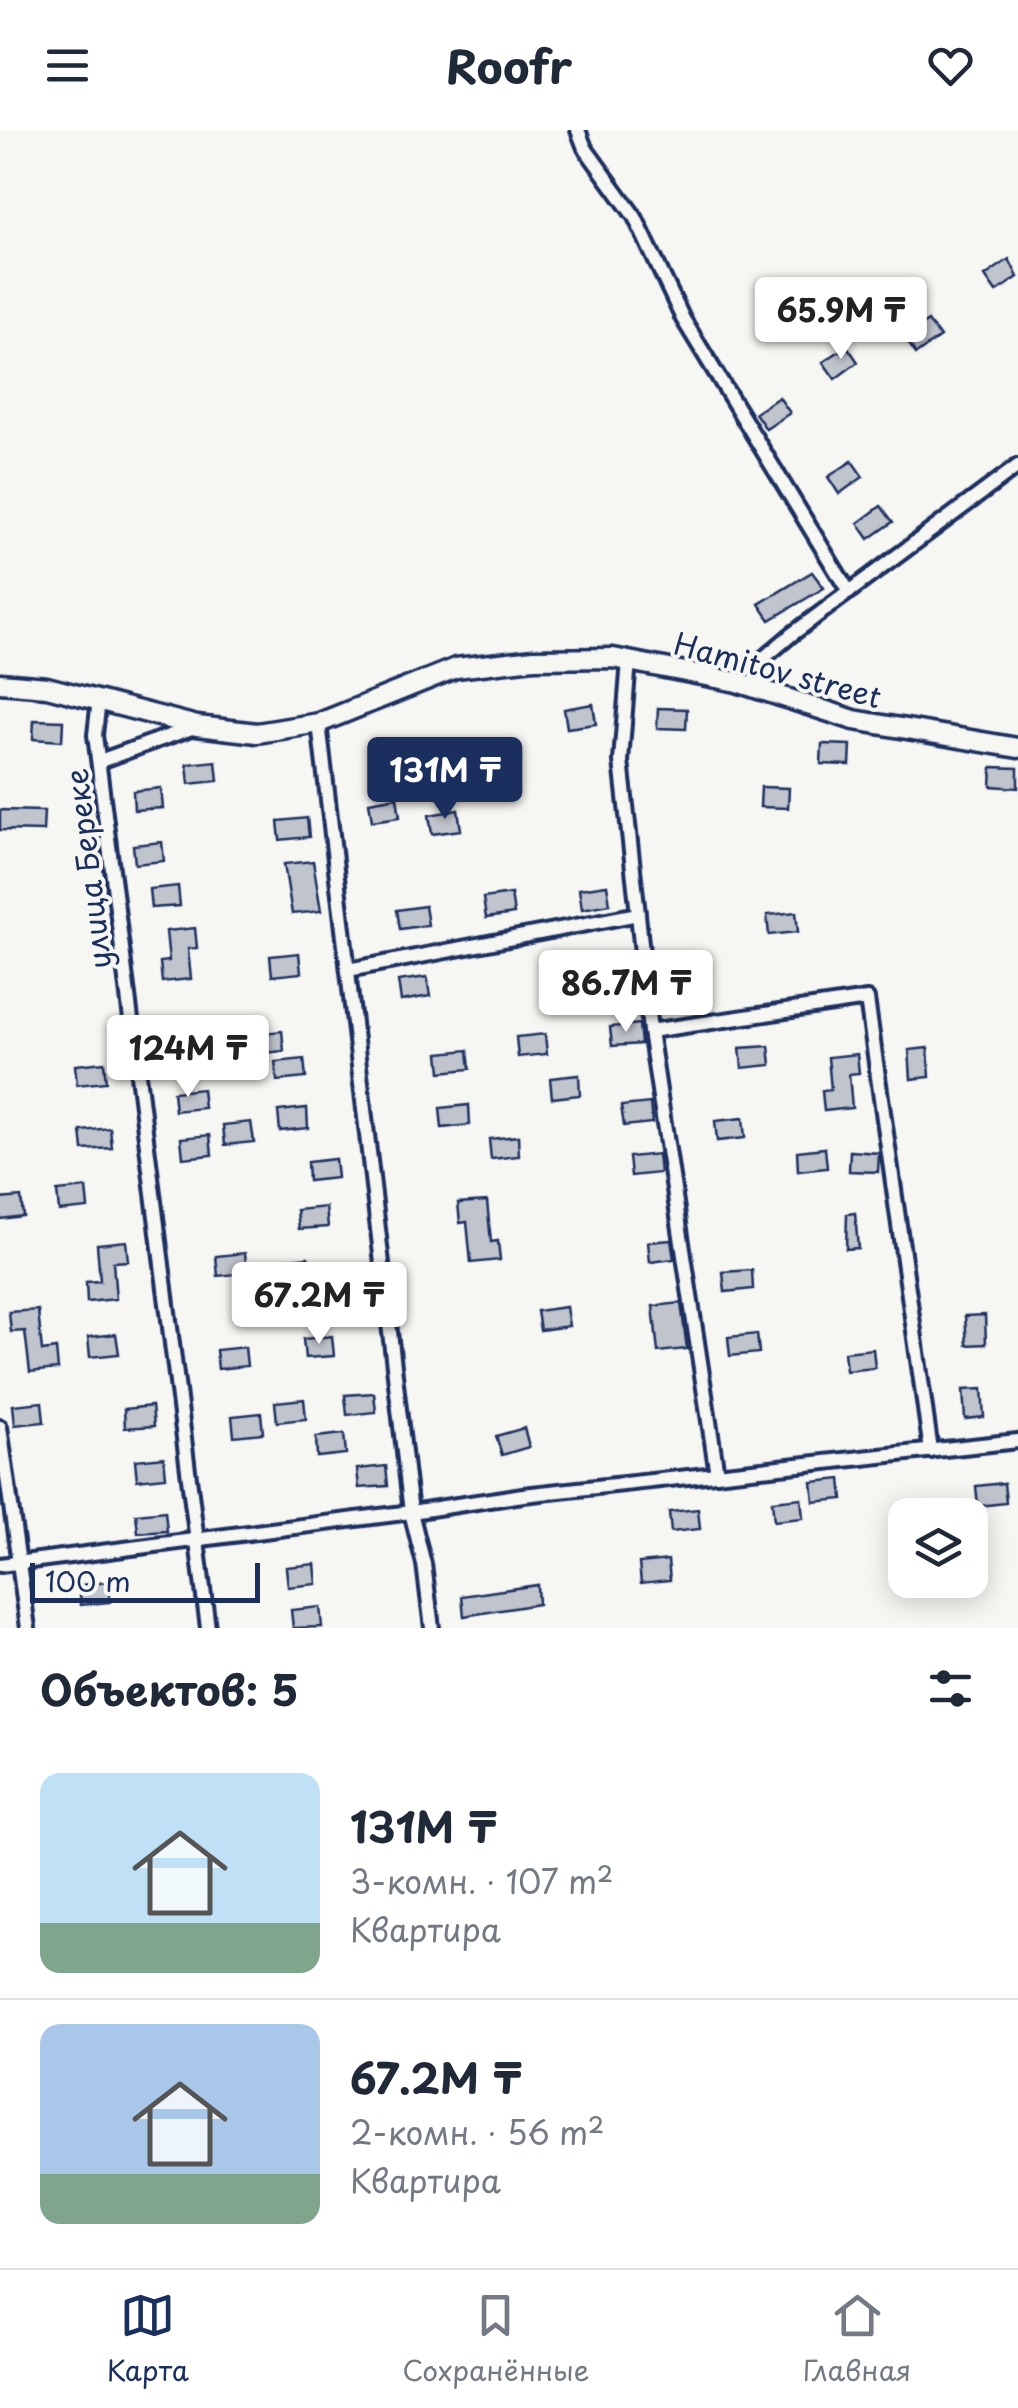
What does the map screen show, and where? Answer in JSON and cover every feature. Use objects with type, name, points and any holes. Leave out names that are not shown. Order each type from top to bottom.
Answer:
[{"type":"street","points":[[578,130],[585,148],[636,217],[683,320],[848,592]]},
{"type":"street","points":[[754,688],[759,662],[1018,466]]},
{"type":"street","name":"Hamitov street","points":[[0,682],[99,699],[197,726],[257,733],[318,723],[456,668],[534,659],[629,660],[685,669],[854,720],[1018,748]]},
{"type":"street","points":[[629,660],[621,761],[650,1032],[717,1474]]},
{"type":"street","name":"улица Береке","points":[[99,699],[95,735],[208,1628]]},
{"type":"street","points":[[318,723],[410,1512],[424,1564],[432,1628]]},
{"type":"street","points":[[100,761],[197,726]]},
{"type":"street","points":[[348,970],[638,914]]},
{"type":"street","points":[[650,1032],[867,999],[932,1451]]},
{"type":"street","points":[[0,1428],[28,1628]]},
{"type":"street","points":[[0,1565],[717,1474],[1018,1441]]},
{"type":"building","points":[[1009,259],[1018,277],[996,292],[985,276]]},
{"type":"building","points":[[898,281],[909,297],[885,314],[874,297]]},
{"type":"building","points":[[928,321],[940,337],[916,354],[904,337]]},
{"type":"building","points":[[847,346],[858,362],[835,379],[823,362]]},
{"type":"building","points":[[779,397],[790,413],[766,429],[755,413]]},
{"type":"building","points":[[852,461],[863,477],[839,494],[828,477]]},
{"type":"building","points":[[881,506],[893,522],[869,539],[858,523]]},
{"type":"building","points":[[812,572],[824,588],[770,620],[759,604]]},
{"type":"building","points":[[593,704],[596,724],[567,728],[564,709]]},
{"type":"building","points":[[658,708],[687,709],[686,729],[657,728]]},
{"type":"building","points":[[34,720],[63,721],[62,741],[33,739]]},
{"type":"building","points":[[822,744],[851,745],[850,765],[821,764]]},
{"type":"building","points":[[216,761],[218,781],[189,784],[187,764]]},
{"type":"building","points":[[992,767],[1018,768],[1018,788],[991,786]]},
{"type":"building","points":[[761,787],[789,788],[788,808],[760,807]]},
{"type":"building","points":[[161,788],[163,808],[134,810],[133,791]]},
{"type":"building","points":[[397,797],[400,817],[372,821],[369,802]]},
{"type":"building","points":[[0,810],[44,811],[43,831],[0,830]]},
{"type":"building","points":[[458,810],[461,830],[432,834],[429,815]]},
{"type":"building","points":[[307,818],[309,837],[280,840],[278,821]]},
{"type":"building","points":[[162,842],[164,861],[135,864],[133,845]]},
{"type":"building","points":[[313,861],[321,911],[292,914],[284,864]]},
{"type":"building","points":[[607,885],[610,904],[582,909],[579,889]]},
{"type":"building","points":[[178,886],[180,906],[151,908],[149,889]]},
{"type":"building","points":[[511,894],[514,914],[486,918],[483,898]]},
{"type":"building","points":[[425,906],[428,925],[400,929],[397,910]]},
{"type":"building","points":[[796,912],[798,932],[769,935],[767,915]]},
{"type":"building","points":[[195,928],[197,948],[188,949],[191,979],[162,982],[160,962],[169,961],[166,931]]},
{"type":"building","points":[[299,953],[301,973],[272,976],[270,956]]},
{"type":"building","points":[[709,956],[711,975],[683,978],[680,959]]},
{"type":"building","points":[[427,977],[430,996],[401,1001],[398,981]]},
{"type":"building","points":[[639,1024],[641,1044],[612,1046],[610,1027]]},
{"type":"building","points":[[282,1031],[284,1051],[255,1054],[253,1034]]},
{"type":"building","points":[[203,1034],[205,1054],[176,1057],[174,1037]]},
{"type":"building","points":[[545,1034],[547,1054],[518,1057],[516,1037]]},
{"type":"building","points":[[769,1046],[771,1065],[742,1068],[740,1048]]},
{"type":"building","points":[[928,1048],[930,1077],[911,1079],[909,1050]]},
{"type":"building","points":[[468,1050],[470,1069],[441,1072],[439,1053]]},
{"type":"building","points":[[857,1054],[859,1073],[849,1074],[852,1108],[824,1111],[822,1091],[831,1090],[828,1057]]},
{"type":"building","points":[[304,1059],[306,1078],[277,1081],[275,1062]]},
{"type":"building","points":[[104,1062],[106,1082],[77,1085],[75,1065]]},
{"type":"building","points":[[579,1075],[580,1095],[552,1098],[550,1078]]},
{"type":"building","points":[[202,1089],[204,1108],[175,1111],[173,1092]]},
{"type":"building","points":[[650,1103],[652,1123],[624,1126],[621,1106]]},
{"type":"building","points":[[469,1105],[470,1125],[442,1128],[440,1108]]},
{"type":"building","points":[[307,1108],[308,1128],[280,1131],[278,1111]]},
{"type":"building","points":[[743,1118],[745,1138],[717,1141],[715,1121]]},
{"type":"building","points":[[251,1122],[254,1142],[225,1145],[223,1125]]},
{"type":"building","points":[[110,1128],[112,1148],[83,1150],[81,1131]]},
{"type":"building","points":[[210,1135],[212,1155],[183,1158],[181,1138]]},
{"type":"building","points":[[518,1136],[519,1156],[491,1159],[489,1139]]},
{"type":"building","points":[[825,1148],[827,1168],[798,1171],[797,1151]]},
{"type":"building","points":[[850,1151],[879,1153],[878,1172],[849,1171]]},
{"type":"building","points":[[658,1154],[660,1173],[631,1176],[629,1157]]},
{"type":"building","points":[[335,1159],[337,1178],[308,1181],[307,1162]]},
{"type":"building","points":[[86,1188],[88,1208],[59,1211],[57,1191]]},
{"type":"building","points":[[21,1197],[23,1216],[0,1219],[0,1199]]},
{"type":"building","points":[[487,1201],[491,1242],[498,1241],[500,1260],[471,1263],[467,1222],[460,1223],[458,1203]]},
{"type":"building","points":[[326,1207],[328,1227],[299,1229],[297,1210]]},
{"type":"building","points":[[855,1213],[858,1248],[846,1249],[847,1214]]},
{"type":"building","points":[[671,1240],[674,1259],[650,1262],[648,1242]]},
{"type":"building","points":[[126,1241],[128,1261],[113,1262],[116,1299],[87,1302],[86,1282],[100,1281],[97,1244]]},
{"type":"building","points":[[245,1253],[247,1273],[218,1276],[216,1256]]},
{"type":"building","points":[[308,1257],[311,1293],[328,1291],[330,1310],[301,1313],[298,1278],[281,1280],[279,1260]]},
{"type":"building","points":[[752,1270],[753,1289],[725,1292],[723,1272]]},
{"type":"building","points":[[681,1303],[687,1349],[658,1352],[653,1306]]},
{"type":"building","points":[[566,1307],[569,1326],[540,1330],[537,1311]]},
{"type":"building","points":[[38,1310],[42,1351],[56,1349],[58,1369],[30,1372],[25,1331],[11,1332],[9,1312]]},
{"type":"building","points":[[985,1315],[986,1344],[967,1345],[965,1316]]},
{"type":"building","points":[[116,1334],[119,1354],[90,1357],[88,1337]]},
{"type":"building","points":[[757,1334],[759,1353],[730,1356],[728,1337]]},
{"type":"building","points":[[332,1336],[334,1356],[305,1358],[303,1339]]},
{"type":"building","points":[[245,1347],[247,1366],[218,1369],[216,1350]]},
{"type":"building","points":[[873,1349],[875,1368],[846,1371],[844,1352]]},
{"type":"building","points":[[982,1389],[984,1417],[965,1419],[963,1390]]},
{"type":"building","points":[[374,1393],[376,1412],[347,1415],[345,1395]]},
{"type":"building","points":[[304,1399],[306,1419],[277,1422],[275,1402]]},
{"type":"building","points":[[42,1402],[44,1422],[15,1425],[13,1405]]},
{"type":"building","points":[[152,1406],[154,1426],[125,1428],[124,1409]]},
{"type":"building","points":[[261,1413],[263,1433],[234,1436],[232,1416]]},
{"type":"building","points":[[524,1428],[529,1447],[502,1455],[496,1436]]},
{"type":"building","points":[[344,1434],[346,1454],[317,1457],[316,1437]]},
{"type":"building","points":[[164,1457],[166,1477],[137,1480],[135,1460]]},
{"type":"building","points":[[386,1466],[388,1486],[359,1488],[357,1469]]},
{"type":"building","points":[[841,1479],[843,1499],[814,1502],[812,1482]]},
{"type":"building","points":[[1004,1483],[1006,1503],[988,1505],[988,1498],[977,1498],[976,1486]]},
{"type":"building","points":[[801,1498],[803,1518],[774,1521],[772,1501]]},
{"type":"building","points":[[698,1509],[700,1529],[671,1532],[669,1512]]},
{"type":"building","points":[[165,1511],[167,1531],[138,1533],[136,1514]]},
{"type":"building","points":[[668,1560],[670,1580],[641,1583],[639,1563]]},
{"type":"building","points":[[315,1564],[317,1584],[288,1587],[286,1567]]},
{"type":"building","points":[[108,1582],[110,1602],[81,1605],[79,1585]]},
{"type":"building","points":[[537,1585],[538,1604],[464,1616],[462,1596]]},
{"type":"building","points":[[320,1607],[322,1627],[293,1628],[291,1610]]}]
